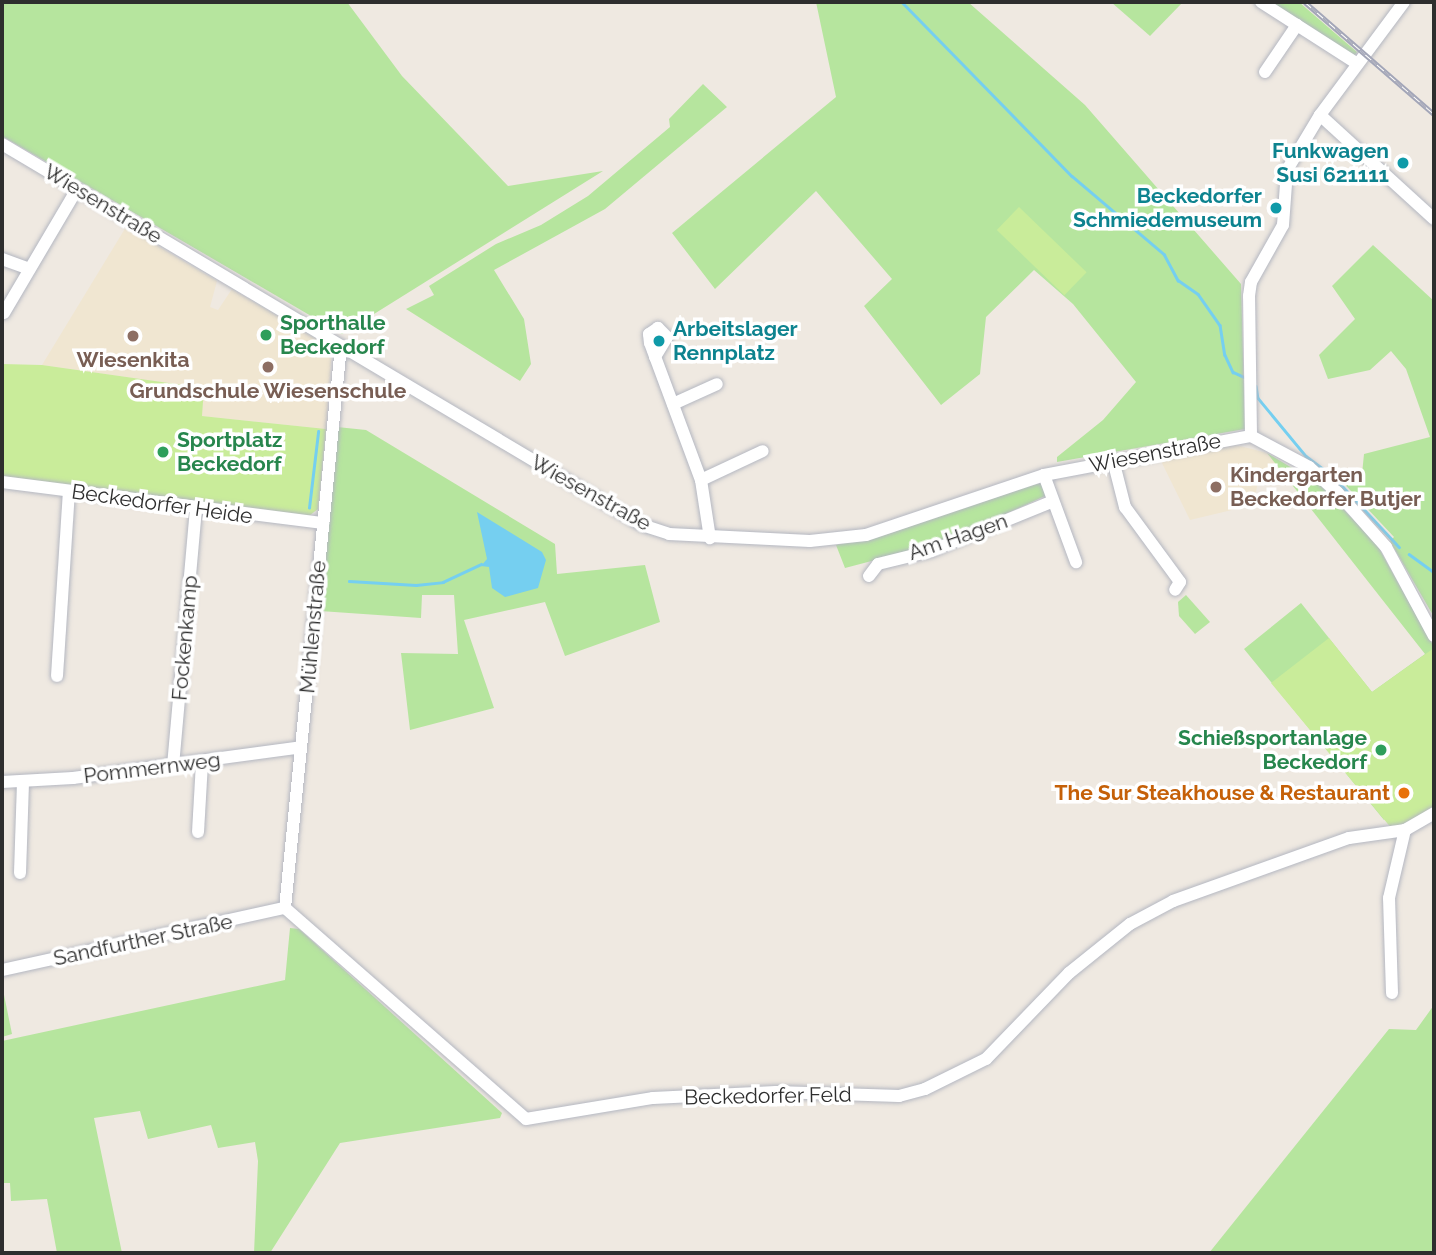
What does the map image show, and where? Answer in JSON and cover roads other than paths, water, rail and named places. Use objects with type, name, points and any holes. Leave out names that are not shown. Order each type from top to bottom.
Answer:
[{"type":"street","points":[[1261,2],[1356,63]]},
{"type":"street","points":[[1404,2],[1356,63],[1287,170],[1281,231],[1251,282],[1251,436],[1309,467],[1337,492],[1386,547],[1434,636]]},
{"type":"street","points":[[1265,72],[1297,25]]},
{"type":"street","points":[[1320,115],[1434,219]]},
{"type":"street","name":"Wiesenstraße","points":[[2,144],[642,525],[669,534],[710,538],[830,541],[866,535],[1044,475],[1251,436]]},
{"type":"street","points":[[4,313],[77,189]]},
{"type":"street","points":[[2,259],[29,269]]},
{"type":"street","name":"Mühlenstraße","points":[[285,908],[341,346]]},
{"type":"street","points":[[655,357],[701,480],[710,538]]},
{"type":"street","points":[[673,404],[717,384]]},
{"type":"street","points":[[701,480],[763,451]]},
{"type":"street","points":[[1113,460],[1125,507],[1180,582],[1175,590]]},
{"type":"street","points":[[1044,475],[1051,502],[1076,562]]},
{"type":"street","name":"Beckedorfer Heide","points":[[2,482],[196,510],[323,523]]},
{"type":"street","points":[[57,676],[69,491]]},
{"type":"street","name":"Am Hagen","points":[[869,576],[878,564],[931,551],[1051,502]]},
{"type":"street","name":"Fockenkamp","points":[[173,766],[196,510]]},
{"type":"street","name":"Pommernweg","points":[[2,782],[23,783],[173,766],[301,747]]},
{"type":"street","points":[[198,832],[202,762]]},
{"type":"street","points":[[20,873],[23,783]]},
{"type":"street","points":[[1392,993],[1389,898],[1405,830],[1434,813]]},
{"type":"street","name":"Beckedorfer Feld","points":[[285,908],[520,1117],[534,1120],[653,1098],[776,1092],[913,1094],[996,1052],[1056,985],[1130,924],[1173,901],[1349,838],[1405,830]]},
{"type":"street","name":"Sandfurther Straße","points":[[2,970],[285,908]]},
{"type":"water","points":[[477,512],[542,552],[546,560],[538,588],[505,597],[492,588],[489,567],[481,566],[487,559]]},
{"type":"waterway","points":[[902,2],[1072,176],[1164,254],[1178,280],[1198,294],[1220,325],[1225,355],[1233,372],[1244,377]]},
{"type":"waterway","points":[[1256,386],[1258,398],[1306,456],[1333,476],[1399,547]]},
{"type":"waterway","points":[[309,508],[318,432]]},
{"type":"waterway","points":[[1409,554],[1434,572]]},
{"type":"waterway","points":[[349,581],[416,585],[443,582],[481,564]]},
{"type":"railway","points":[[1305,2],[1434,114]]},
{"type":"place","name":"Funkwagen Susi 621111","points":[[1403,163]]},
{"type":"place","name":"Beckedorfer Schmiedemuseum","points":[[1276,208]]},
{"type":"place","name":"Sporthalle Beckedorf","points":[[266,335]]},
{"type":"place","name":"Wiesenkita","points":[[133,336]]},
{"type":"place","name":"Arbeitslager Rennplatz","points":[[659,341]]},
{"type":"place","name":"Grundschule Wiesenschule","points":[[268,367]]},
{"type":"place","name":"Sportplatz Beckedorf","points":[[163,452]]},
{"type":"place","name":"Kindergarten Beckedorfer Butjer","points":[[1216,487]]},
{"type":"place","name":"Schießsportanlage Beckedorf","points":[[1381,750]]},
{"type":"place","name":"The Sur Steakhouse & Restaurant","points":[[1404,793]]}]
